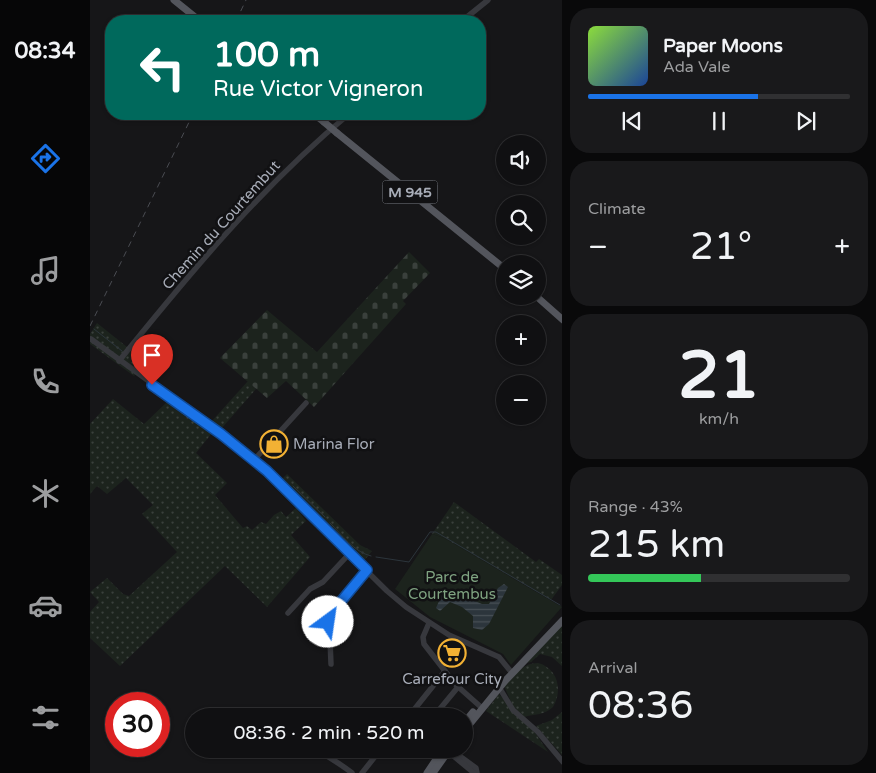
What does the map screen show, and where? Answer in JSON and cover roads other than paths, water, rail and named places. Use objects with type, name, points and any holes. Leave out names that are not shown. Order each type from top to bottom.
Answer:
[{"type":"main road","points":[[174,0],[193,15]]},
{"type":"main road","name":"M 945","points":[[322,120],[496,262]]},
{"type":"main road","points":[[546,305],[562,320]]},
{"type":"main road","points":[[473,718],[498,685],[544,637],[562,614]]},
{"type":"main road","points":[[511,671],[541,645],[562,620]]},
{"type":"main road","points":[[473,714],[480,707]]},
{"type":"main road","points":[[427,773],[437,758]]},
{"type":"main road","points":[[432,773],[443,758]]},
{"type":"street","points":[[469,15],[488,0]]},
{"type":"street","name":"Chemin du Courtembut","points":[[119,361],[232,226],[313,144],[342,120]]},
{"type":"street","points":[[92,339],[254,460],[290,492],[306,511],[397,599],[429,623],[458,639],[499,657],[511,671]]},
{"type":"street","points":[[254,460],[306,403]]},
{"type":"street","points":[[288,613],[310,589],[323,582],[350,553]]},
{"type":"street","points":[[331,664],[329,617],[367,570]]},
{"type":"street","points":[[429,623],[423,642],[458,687],[480,707]]},
{"type":"street","points":[[416,708],[444,671]]},
{"type":"street","points":[[498,685],[513,710],[538,732],[562,762]]},
{"type":"street","points":[[441,708],[458,687]]},
{"type":"street","points":[[330,758],[352,773]]},
{"type":"street","points":[[362,773],[374,758]]},
{"type":"street","points":[[462,758],[476,768],[475,773]]},
{"type":"waterway","points":[[94,329],[122,351]]},
{"type":"waterway","points":[[293,486],[325,517]]},
{"type":"waterway","points":[[330,523],[354,547],[371,556]]},
{"type":"waterway","points":[[376,557],[409,562],[430,532],[436,532],[560,605]]},
{"type":"railway","points":[[239,15],[246,0]]},
{"type":"railway","points":[[90,326],[190,120]]},
{"type":"place","name":"Marina Flor","points":[[274,444]]},
{"type":"place","name":"Carrefour City","points":[[452,653]]},
{"type":"park label","name":"Parc de Courtembus","points":[[452,586]]}]
